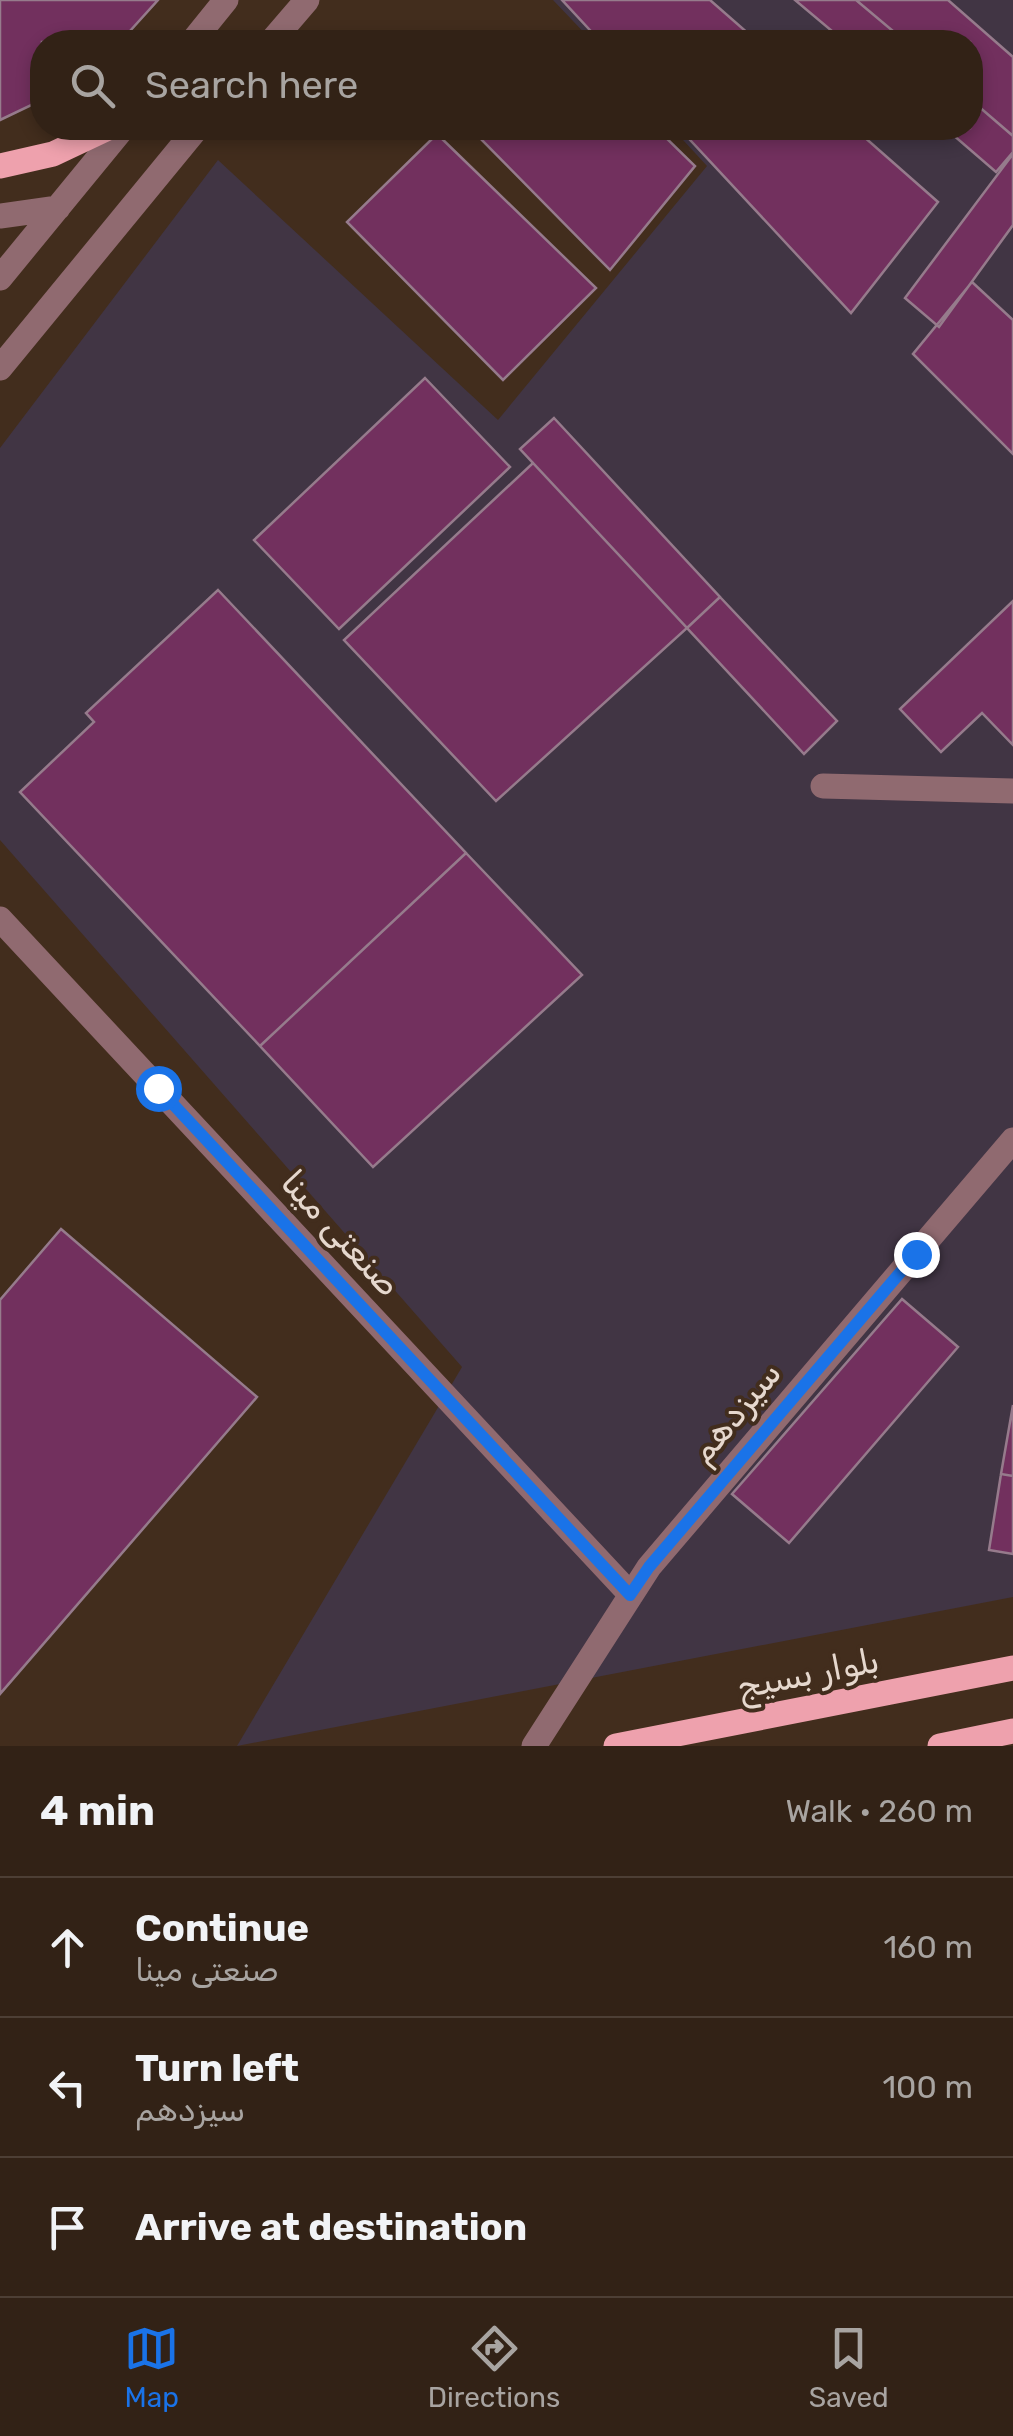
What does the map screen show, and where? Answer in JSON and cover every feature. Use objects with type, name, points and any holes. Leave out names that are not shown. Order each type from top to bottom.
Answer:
[{"type":"main road","points":[[0,166],[53,154],[83,140]]},
{"type":"main road","name":"بلوار بسیج","points":[[616,1746],[1013,1668]]},
{"type":"main road","points":[[940,1746],[1013,1731]]},
{"type":"street","points":[[202,30],[226,0]]},
{"type":"street","points":[[281,30],[307,0]]},
{"type":"street","points":[[0,278],[114,140]]},
{"type":"street","points":[[0,368],[187,140]]},
{"type":"street","points":[[0,216],[58,208]]},
{"type":"street","points":[[823,786],[1013,791]]},
{"type":"street","name":"صنعتی مینا","points":[[0,919],[630,1595]]},
{"type":"street","name":"سیزدهم","points":[[534,1746],[649,1567],[1013,1140]]},
{"type":"shaded area","points":[[553,0],[1013,0],[1013,1597],[237,1746],[462,1367],[0,840],[0,448],[218,160],[498,420],[707,166],[683,140],[983,140],[983,30],[582,30]]},
{"type":"building","points":[[0,0],[158,0],[131,30],[30,30],[30,106],[0,120]]},
{"type":"building","points":[[562,0],[710,0],[744,30],[590,30]]},
{"type":"building","points":[[795,0],[856,0],[892,30],[831,30]]},
{"type":"building","points":[[856,0],[948,0],[982,30],[892,30]]},
{"type":"building","points":[[983,31],[1013,57],[1013,136],[983,110]]},
{"type":"building","points":[[983,110],[1013,136],[1013,152],[996,172],[959,140],[983,140]]},
{"type":"building","points":[[431,140],[443,140],[596,288],[503,380],[347,222]]},
{"type":"building","points":[[482,140],[668,140],[695,166],[610,270]]},
{"type":"building","points":[[690,140],[868,140],[938,202],[851,313]]},
{"type":"building","points":[[1013,154],[1013,225],[939,327],[905,298]]},
{"type":"building","points":[[972,282],[1013,320],[1013,454],[913,354]]},
{"type":"building","points":[[425,378],[510,467],[339,629],[254,540]]},
{"type":"building","points":[[554,418],[720,597],[687,628],[520,449]]},
{"type":"building","points":[[533,463],[687,628],[496,801],[344,640]]},
{"type":"building","points":[[218,590],[466,853],[260,1046],[20,792],[94,722],[86,713]]},
{"type":"building","points":[[720,597],[837,721],[804,754],[687,628]]},
{"type":"building","points":[[1013,601],[1013,745],[982,713],[941,752],[900,709]]},
{"type":"building","points":[[466,853],[582,975],[373,1167],[260,1046]]},
{"type":"building","points":[[61,1229],[257,1397],[0,1694],[0,1300]]},
{"type":"building","points":[[902,1299],[958,1347],[789,1543],[732,1494]]},
{"type":"building","points":[[1013,1405],[1013,1476],[1001,1474]]},
{"type":"building","points":[[1001,1474],[1013,1476],[1013,1554],[989,1550]]},
{"type":"route","points":[[158,1088],[630,1595],[649,1567],[916,1254]]}]
